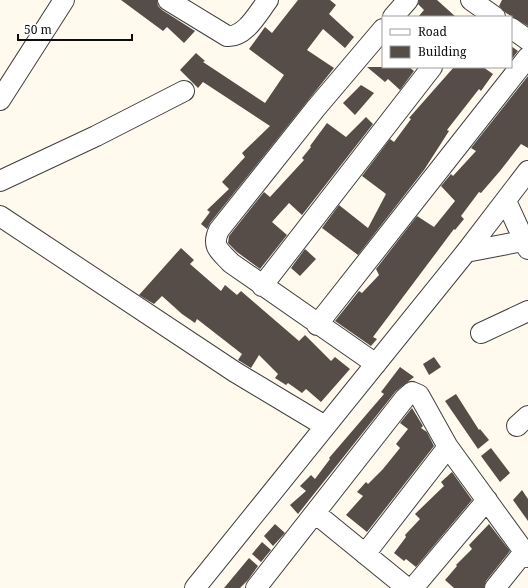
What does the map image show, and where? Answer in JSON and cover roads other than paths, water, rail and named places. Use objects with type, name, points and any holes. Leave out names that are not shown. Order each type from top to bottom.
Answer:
[{"type":"street","points":[[0,100],[7,73],[64,0]]},
{"type":"street","points":[[168,0],[227,36],[233,37],[238,35],[248,25],[268,0]]},
{"type":"street","points":[[394,16],[408,0]]},
{"type":"street","points":[[512,29],[528,40]]},
{"type":"street","points":[[376,364],[317,325],[231,263],[215,244],[215,238],[219,230],[316,108],[382,30]]},
{"type":"street","points":[[317,325],[528,57]]},
{"type":"street","points":[[262,286],[431,68]]},
{"type":"street","points":[[0,181],[96,136],[184,91]]},
{"type":"street","points":[[195,588],[466,252],[528,171]]},
{"type":"street","points":[[466,252],[526,245],[506,201]]},
{"type":"street","points":[[0,216],[235,372],[325,426]]},
{"type":"street","points":[[481,333],[528,311]]},
{"type":"street","points":[[256,588],[410,393],[415,392],[419,395],[448,446],[526,554],[495,588]]},
{"type":"street","points":[[365,554],[448,446]]},
{"type":"street","points":[[413,588],[487,500]]},
{"type":"street","points":[[315,513],[406,588]]}]
